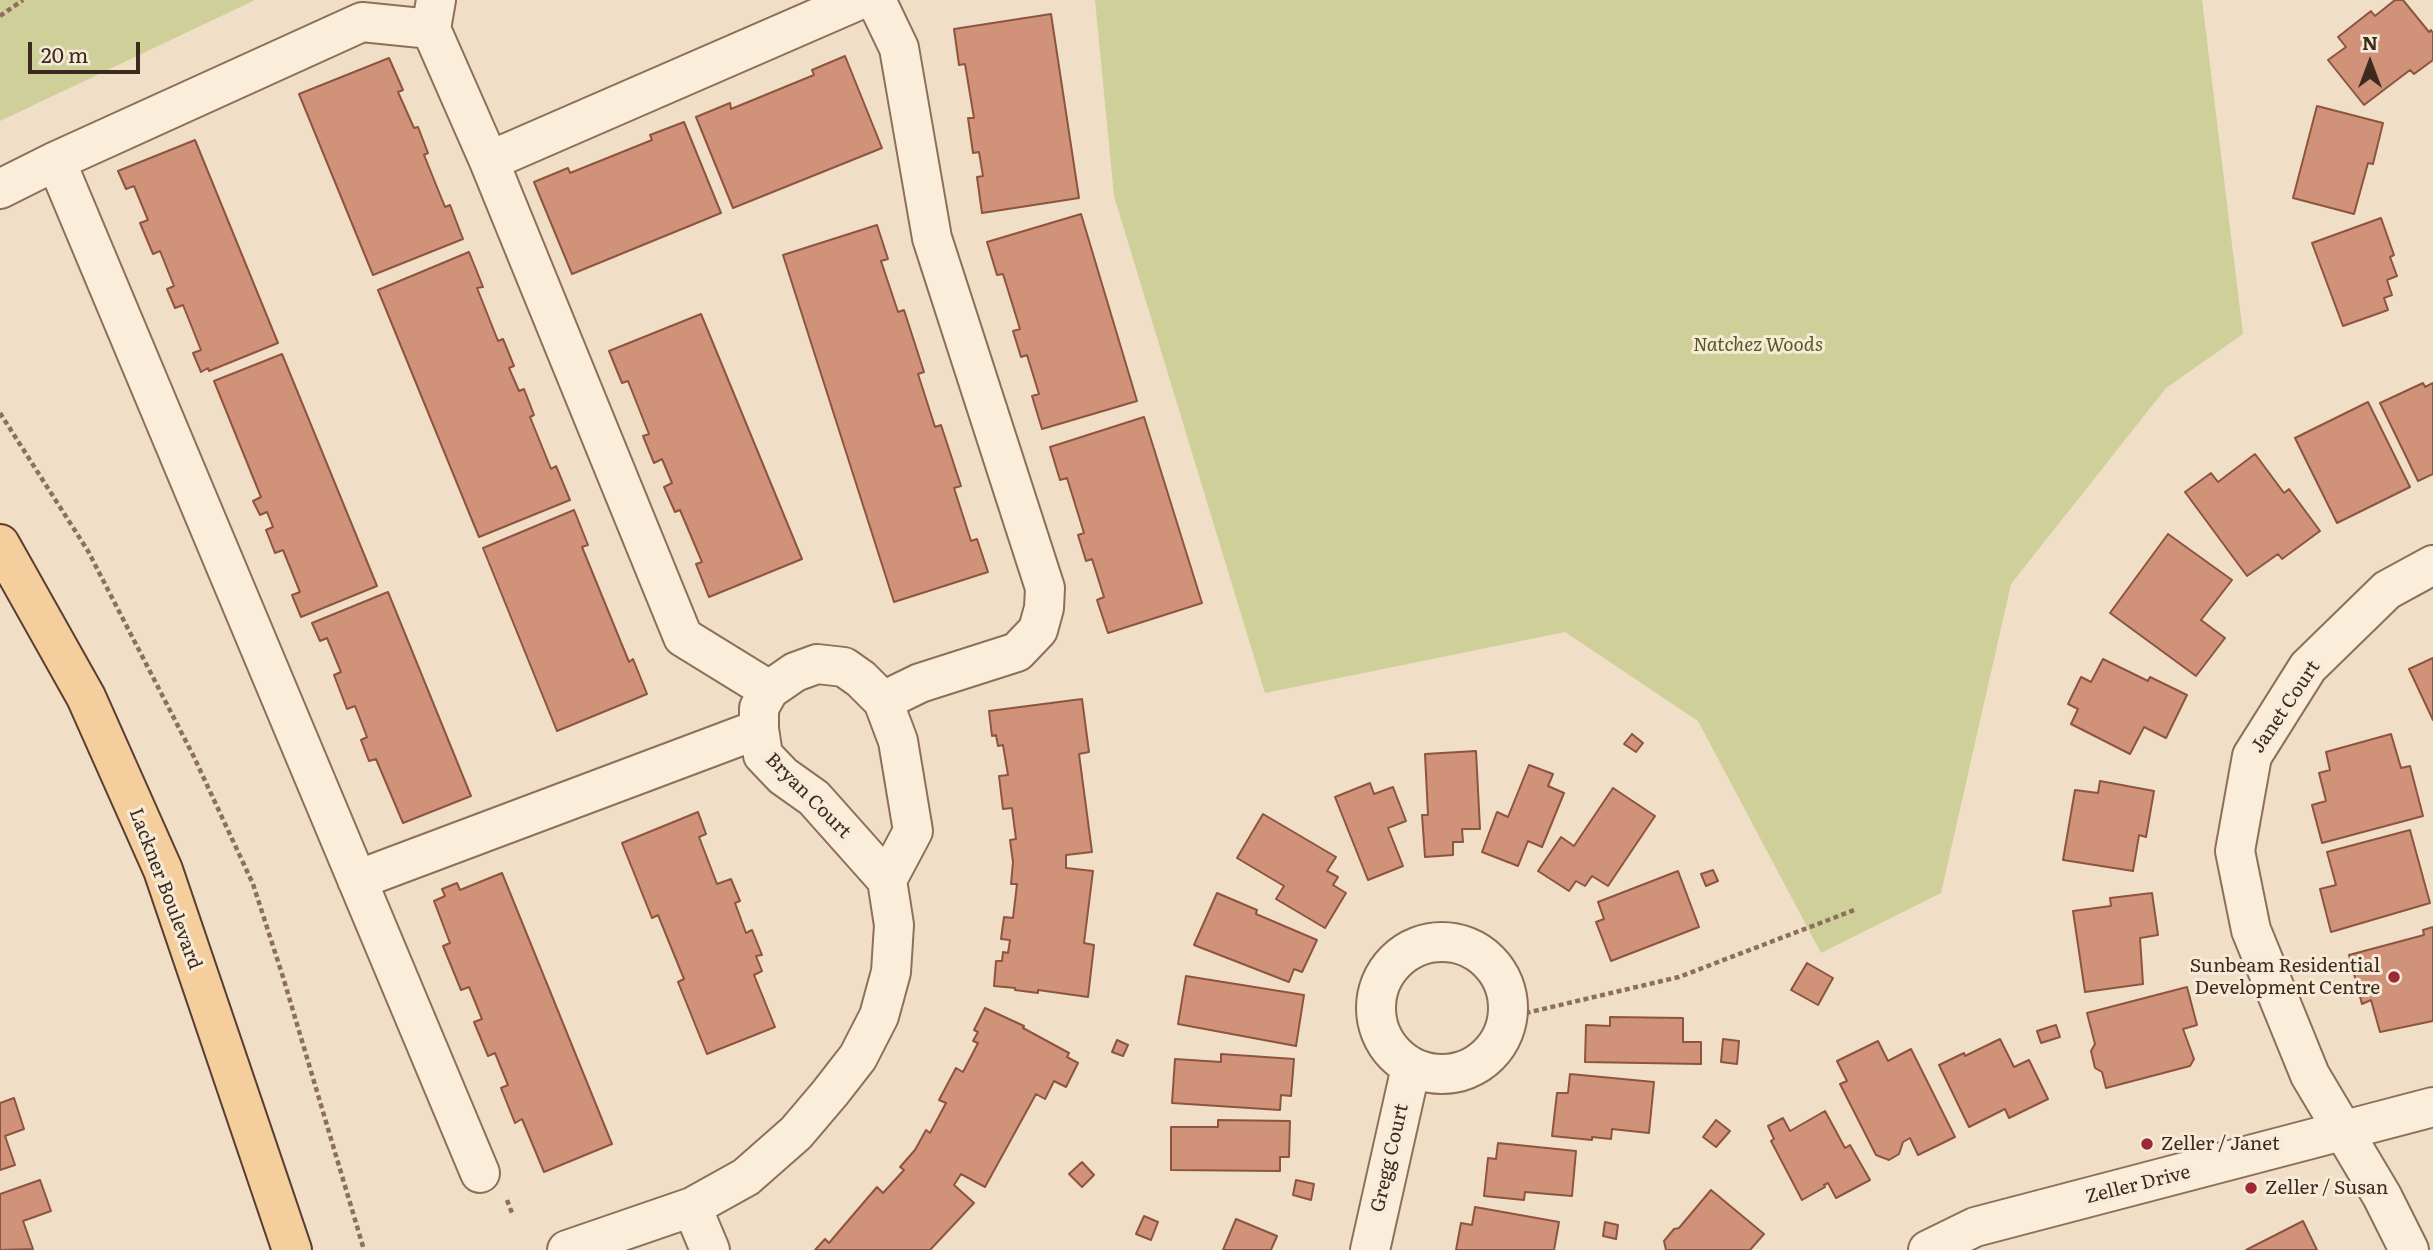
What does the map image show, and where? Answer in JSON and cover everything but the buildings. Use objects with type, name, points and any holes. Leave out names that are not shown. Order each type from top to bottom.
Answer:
[{"type":"main road","name":"Lackner Boulevard","points":[[0,544],[86,696],[163,870],[292,1250]]},
{"type":"street","points":[[489,161],[859,0]]},
{"type":"street","points":[[876,0],[899,48],[932,238],[1045,588],[1044,608],[1038,629],[1017,652],[920,684],[883,701]]},
{"type":"street","points":[[0,189],[55,161],[362,22],[433,15],[489,161],[683,637],[769,690],[795,672],[817,664],[844,667],[861,679],[883,701],[898,741],[913,831],[887,880],[894,925],[891,972],[879,1016],[858,1057],[796,1133],[746,1177],[692,1207],[567,1250]]},
{"type":"street","points":[[55,161],[480,1173]]},
{"type":"street","name":"Janet Court","points":[[2409,1250],[2382,1196],[2310,1075],[2251,930],[2235,851],[2252,756],[2308,667],[2387,590],[2433,565]]},
{"type":"street","name":"Bryan Court","points":[[769,690],[760,708],[759,729],[763,755],[783,776],[814,798],[887,880]]},
{"type":"street","points":[[357,880],[759,729]]},
{"type":"street","points":[[1433,943],[1456,943],[1478,953],[1496,968],[1507,994],[1509,1017],[1499,1043],[1484,1060],[1456,1074],[1433,1074],[1410,1067],[1390,1049],[1379,1029],[1376,1006],[1378,990],[1388,970],[1405,954],[1433,943]]},
{"type":"street","name":"Gregg Court","points":[[1370,1250],[1410,1067]]},
{"type":"street","name":"Zeller Drive","points":[[1928,1250],[1975,1227],[2433,1107]]},
{"type":"street","points":[[692,1207],[710,1250]]},
{"type":"path","points":[[0,16],[23,0]]},
{"type":"path","points":[[0,413],[88,551],[194,757],[253,884],[364,1250]]},
{"type":"path","points":[[1509,1017],[1679,978],[1857,909]]},
{"type":"green space","points":[[0,0],[255,0],[0,121]]},
{"type":"green space","name":"Natchez Woods","points":[[1095,0],[2202,0],[2243,334],[2166,388],[2011,584],[1941,893],[1821,953],[1698,721],[1565,632],[1265,693],[1114,196]]},
{"type":"place","name":"Sunbeam Residential Development Centre","points":[[2394,977]]},
{"type":"place","name":"Zeller / Janet","points":[[2147,1144]]},
{"type":"place","name":"Zeller / Susan","points":[[2251,1188]]}]
